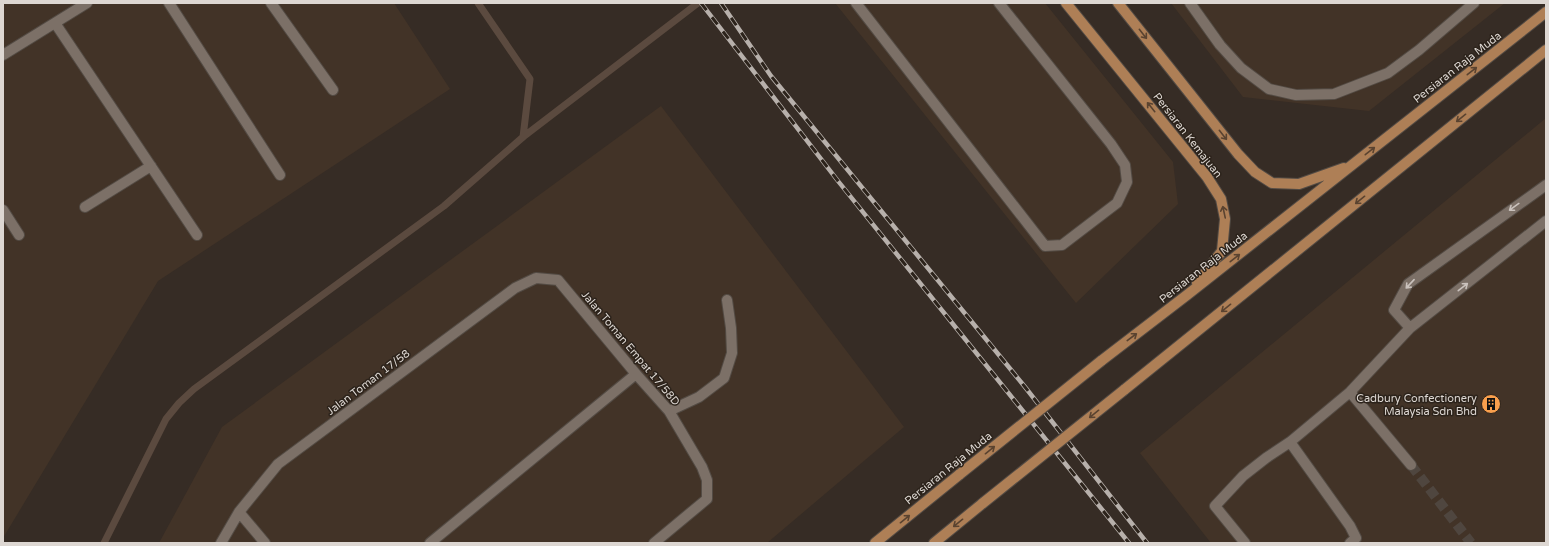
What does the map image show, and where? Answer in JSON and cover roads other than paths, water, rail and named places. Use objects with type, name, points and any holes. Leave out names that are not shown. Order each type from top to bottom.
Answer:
[{"type":"main road","name":"Persiaran Kemajuan","points":[[1066,3],[1207,177],[1221,199],[1225,219],[1222,251],[1187,295]]},
{"type":"main road","points":[[1118,3],[1238,154],[1255,172],[1272,183],[1299,184],[1354,164]]},
{"type":"main road","name":"Persiaran Raja Muda","points":[[875,543],[1101,361],[1546,12]]},
{"type":"main road","points":[[934,543],[1546,50]]},
{"type":"lane","points":[[3,55],[87,3]]},
{"type":"lane","points":[[169,3],[280,175]]},
{"type":"lane","points":[[271,3],[332,90]]},
{"type":"lane","points":[[856,3],[1045,246],[1062,245],[1118,202],[1127,182],[1125,165],[1111,144],[999,3]]},
{"type":"lane","points":[[1190,3],[1220,45],[1241,68],[1269,89],[1296,95],[1334,94],[1388,73],[1419,50],[1474,3]]},
{"type":"lane","points":[[54,23],[197,235]]},
{"type":"lane","points":[[85,208],[151,166]]},
{"type":"lane","points":[[1410,328],[1394,310],[1408,284],[1546,185]]},
{"type":"lane","points":[[3,210],[19,235]]},
{"type":"lane","points":[[1245,543],[1215,506],[1243,476],[1290,442],[1350,392],[1410,328],[1546,221]]},
{"type":"lane","name":"Jalan Toman 17/58","points":[[221,543],[240,512],[278,464],[515,288],[536,278],[558,280]]},
{"type":"lane","name":"Jalan Toman Empat 17/58D","points":[[558,280],[636,374],[669,411],[702,467],[707,480],[707,499],[654,543]]},
{"type":"lane","points":[[669,411],[699,397],[724,378],[732,353],[731,328],[727,300]]},
{"type":"lane","points":[[430,543],[636,374]]},
{"type":"lane","points":[[1350,392],[1411,465]]},
{"type":"lane","points":[[1290,442],[1350,526],[1356,538],[1350,543]]},
{"type":"lane","points":[[240,512],[265,543]]},
{"type":"waterway","points":[[478,3],[530,79],[523,137]]},
{"type":"waterway","points":[[104,543],[166,419],[179,403],[194,389],[444,206],[523,137],[698,3]]},
{"type":"tunnel","points":[[1411,465],[1471,543]]},
{"type":"railway","points":[[701,3],[838,181],[1129,543]]},
{"type":"railway","points":[[721,3],[771,76],[1025,387],[1147,543]]},
{"type":"place","name":"Cadbury Confectionery Malaysia Sdn Bhd","points":[[1491,404]]}]
